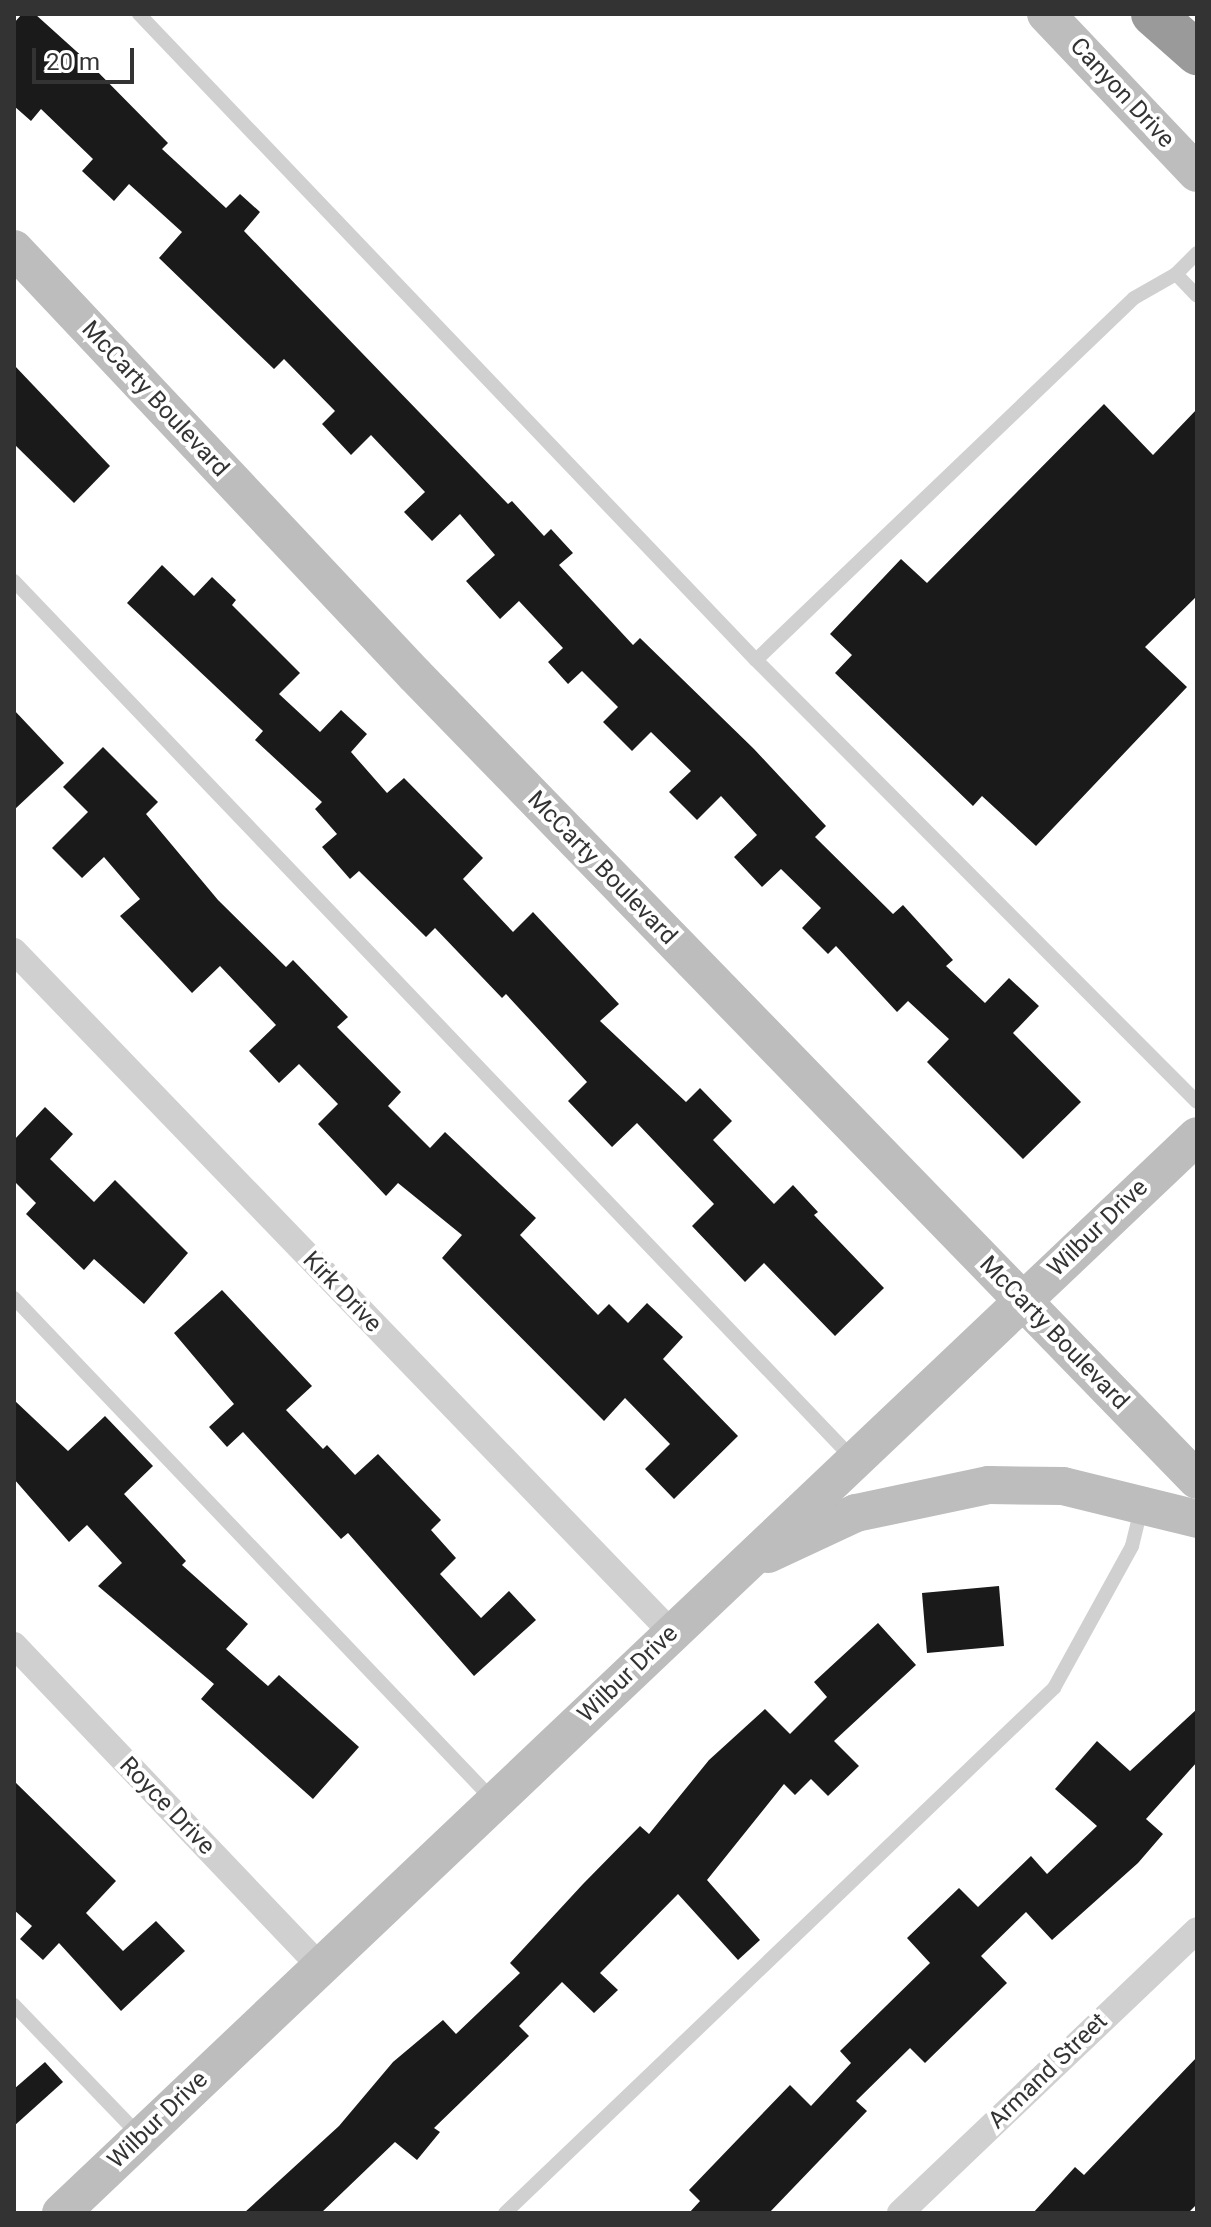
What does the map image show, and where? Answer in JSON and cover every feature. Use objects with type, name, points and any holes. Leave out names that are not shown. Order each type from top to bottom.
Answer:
[{"type":"highway","points":[[1153,14],[1197,53]]},
{"type":"street","name":"Canyon Drive","points":[[1046,14],[1197,173]]},
{"type":"street","name":"McCarty Boulevard","points":[[14,249],[415,675],[1197,1480]]},
{"type":"street","name":"Kirk Drive","points":[[14,951],[671,1632]]},
{"type":"street","name":"Wilbur Drive","points":[[61,2213],[320,1966],[496,1804],[671,1632],[1197,1136]]},
{"type":"street","points":[[740,1567],[913,1495],[989,1485],[1063,1486],[1143,1503],[1197,1519]]},
{"type":"street","name":"Royce Drive","points":[[14,1645],[320,1966]]},
{"type":"street","name":"Armand Street","points":[[900,2213],[1197,1930]]},
{"type":"lane","points":[[139,14],[756,660],[1197,1102]]},
{"type":"lane","points":[[756,660],[1134,298],[1176,274],[1197,253]]},
{"type":"lane","points":[[1176,274],[1197,296]]},
{"type":"lane","points":[[14,581],[853,1459]]},
{"type":"lane","points":[[14,1298],[496,1804]]},
{"type":"lane","points":[[505,2213],[1054,1688],[1120,1572],[1143,1503]]},
{"type":"lane","points":[[14,2005],[140,2136]]},
{"type":"building","points":[[22,14],[35,14],[86,60],[168,143],[162,149],[226,208],[240,194],[260,212],[244,231],[508,504],[512,501],[544,536],[551,529],[573,553],[559,565],[633,645],[640,638],[754,749],[826,826],[815,837],[893,914],[903,905],[953,960],[946,966],[985,1003],[1009,978],[1039,1006],[1013,1033],[1081,1102],[1023,1159],[927,1062],[949,1039],[908,1001],[897,1012],[836,946],[828,954],[802,928],[821,908],[781,869],[762,887],[734,857],[757,835],[721,796],[697,820],[669,792],[691,771],[651,732],[632,751],[603,722],[618,707],[582,671],[568,684],[548,662],[563,648],[519,601],[500,619],[466,581],[495,555],[460,514],[432,541],[404,512],[425,492],[371,435],[351,455],[322,424],[335,411],[284,359],[274,369],[159,258],[182,232],[129,184],[114,201],[82,171],[93,159],[41,109],[31,121],[14,106],[14,23]]},
{"type":"building","points":[[14,365],[110,466],[74,503],[14,444]]},
{"type":"building","points":[[1104,404],[1153,455],[1197,409],[1197,596],[1145,647],[1187,687],[1036,846],[982,796],[973,806],[835,673],[852,655],[830,634],[901,559],[927,583]]},
{"type":"building","points":[[162,565],[194,596],[212,577],[236,600],[232,605],[300,673],[279,694],[320,732],[341,710],[367,734],[351,752],[387,793],[404,778],[483,858],[463,879],[513,932],[533,912],[619,1004],[600,1021],[686,1102],[700,1088],[732,1121],[713,1140],[774,1204],[793,1185],[818,1212],[814,1215],[884,1288],[835,1336],[764,1263],[745,1282],[692,1226],[714,1204],[637,1123],[612,1147],[568,1101],[587,1082],[506,994],[502,998],[435,928],[426,937],[359,871],[350,879],[322,847],[337,834],[315,809],[322,802],[255,740],[263,731],[127,603]]},
{"type":"building","points":[[14,710],[64,763],[14,810]]},
{"type":"building","points":[[103,747],[158,802],[146,814],[218,900],[286,967],[293,960],[348,1017],[337,1027],[401,1092],[388,1106],[430,1148],[445,1132],[536,1218],[520,1235],[598,1315],[609,1304],[628,1323],[647,1303],[683,1337],[663,1359],[738,1436],[674,1499],[645,1469],[670,1444],[625,1398],[604,1421],[442,1258],[462,1235],[398,1183],[386,1196],[318,1124],[338,1104],[299,1064],[279,1083],[249,1051],[276,1025],[220,966],[192,993],[120,916],[140,899],[104,857],[82,878],[52,848],[88,812],[63,787]]},
{"type":"building","points":[[45,1107],[73,1134],[50,1159],[94,1202],[115,1180],[188,1253],[144,1304],[94,1259],[84,1270],[26,1214],[36,1203],[14,1181],[14,1140]]},
{"type":"building","points":[[222,1290],[312,1386],[286,1410],[323,1449],[327,1445],[355,1475],[378,1454],[441,1520],[431,1530],[456,1558],[440,1574],[481,1618],[509,1591],[536,1620],[474,1676],[348,1533],[341,1539],[243,1432],[227,1447],[209,1427],[234,1404],[174,1333]]},
{"type":"building","points":[[14,1400],[68,1451],[105,1416],[153,1466],[124,1494],[186,1561],[182,1565],[248,1624],[226,1649],[268,1686],[279,1675],[359,1747],[313,1799],[201,1699],[214,1684],[98,1586],[122,1563],[87,1525],[69,1542],[14,1479]]},
{"type":"building","points":[[999,1586],[1004,1646],[927,1653],[922,1593]]},
{"type":"building","points":[[878,1623],[916,1665],[834,1741],[859,1766],[828,1796],[811,1779],[795,1795],[784,1784],[707,1880],[760,1940],[738,1960],[678,1894],[600,1973],[618,1990],[594,2013],[562,1982],[519,2026],[529,2036],[434,2128],[440,2132],[417,2160],[395,2142],[321,2213],[244,2213],[339,2126],[393,2062],[443,2020],[456,2034],[520,1973],[510,1963],[583,1884],[640,1826],[649,1834],[709,1760],[765,1709],[790,1734],[827,1697],[814,1682]]},
{"type":"building","points":[[1197,1709],[1197,1762],[1146,1819],[1163,1834],[1138,1863],[1052,1940],[1026,1912],[981,1956],[1007,1983],[925,2063],[910,2048],[856,2101],[867,2111],[769,2213],[689,2213],[700,2201],[689,2190],[790,2085],[811,2106],[851,2063],[840,2051],[930,1963],[907,1938],[959,1888],[978,1907],[1031,1856],[1047,1874],[1097,1826],[1055,1789],[1097,1741],[1130,1771]]},
{"type":"building","points":[[14,1781],[116,1881],[86,1913],[123,1951],[156,1921],[185,1951],[121,2011],[59,1943],[43,1960],[20,1939],[32,1926],[14,1910]]},
{"type":"building","points":[[1197,2057],[1197,2204],[1188,2213],[1033,2213],[1075,2167],[1084,2175]]},
{"type":"building","points":[[45,2062],[63,2082],[14,2126],[14,2089]]}]
